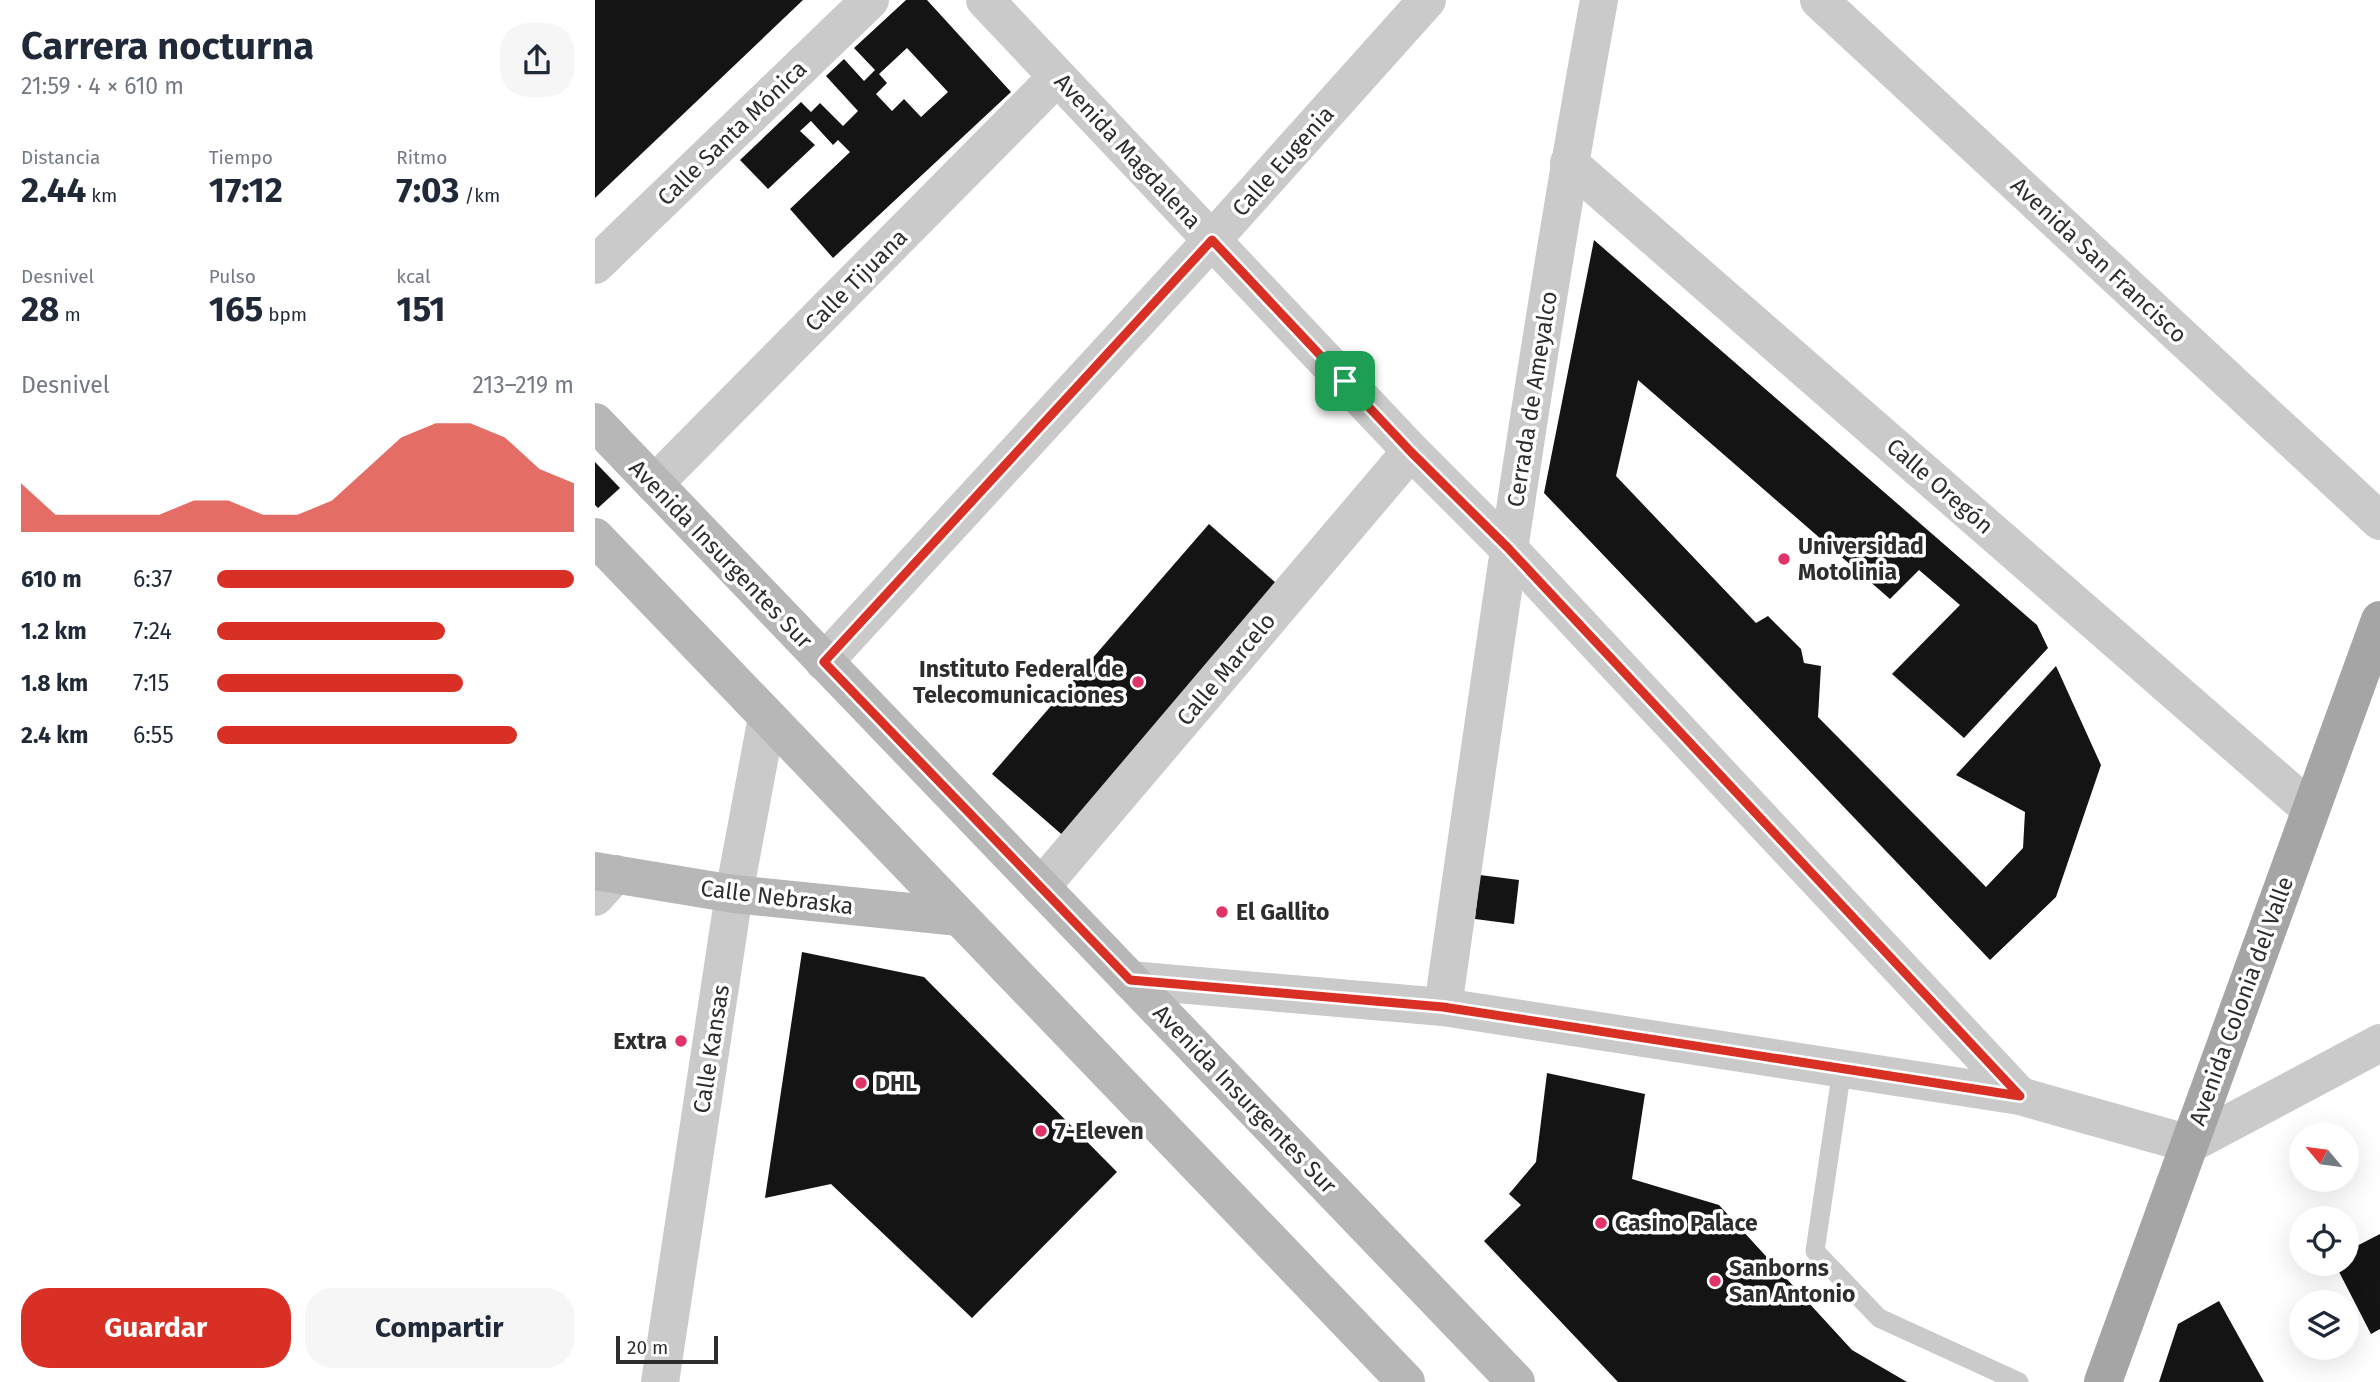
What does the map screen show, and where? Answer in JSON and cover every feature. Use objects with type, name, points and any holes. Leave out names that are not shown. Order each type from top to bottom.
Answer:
[{"type":"main road","name":"Avenida Insurgentes Sur","points":[[595,422],[1516,1382]]},
{"type":"main road","points":[[595,537],[1406,1382]]},
{"type":"main road","name":"Avenida Colonia del Valle","points":[[2103,1382],[2380,622]]},
{"type":"main road","name":"Calle Nebraska","points":[[602,881],[959,917]]},
{"type":"street","name":"Calle Santa Mónica","points":[[595,265],[870,0]]},
{"type":"street","name":"Avenida Magdalena","points":[[985,0],[1411,452],[1508,548],[2020,1096]]},
{"type":"street","name":"Calle Eugenia","points":[[824,662],[1212,240],[1427,0]]},
{"type":"street","name":"Cerrada de Ameyalco","points":[[1443,1007],[1508,548],[1569,163],[1599,0]]},
{"type":"street","name":"Avenida San Francisco","points":[[1819,0],[2380,521]]},
{"type":"street","name":"Calle Tijuana","points":[[654,484],[1057,77]]},
{"type":"street","name":"Calle Oregón","points":[[1569,163],[2310,809]]},
{"type":"street","name":"Calle Marcelo","points":[[1041,887],[1411,452]]},
{"type":"street","name":"Calle Kansas","points":[[660,1382],[734,894],[767,717]]},
{"type":"street","points":[[1130,980],[1443,1007],[2020,1096],[2190,1144],[2380,1042]]},
{"type":"lane","points":[[1842,1069],[1815,1251],[1879,1318],[2019,1382]]},
{"type":"building","points":[[595,0],[803,0],[595,198]]},
{"type":"building","points":[[906,0],[927,0],[1011,92],[833,258],[790,209],[850,152],[838,140],[833,145],[811,121],[800,131],[815,145],[768,189],[740,160],[801,102],[811,112],[820,103],[843,126],[858,111],[826,76],[844,59],[864,81],[875,70],[854,48]],"holes":[[[907,48],[948,92],[921,117],[904,99],[892,111],[876,94],[887,83],[879,74]]]},
{"type":"building","name":"Universidad Motolinia","points":[[1594,240],[2037,625],[2048,648],[1964,738],[1892,674],[1960,605],[1919,570],[1890,599],[1638,380],[1616,476],[1756,623],[1768,616],[1801,649],[1804,663],[1821,666],[1818,717],[1986,887],[2023,848],[2025,812],[1956,775],[2056,666],[2101,765],[2056,897],[1990,960],[1544,493]]},
{"type":"building","points":[[595,462],[620,488],[598,508],[595,505]]},
{"type":"building","name":"Instituto Federal de Telecomunicaciones","points":[[1209,524],[1284,590],[1067,839],[992,774]]},
{"type":"building","points":[[1480,875],[1519,880],[1514,924],[1475,919]]},
{"type":"building","points":[[802,952],[924,977],[1117,1172],[972,1318],[831,1184],[765,1198]]},
{"type":"building","points":[[1547,1073],[1645,1094],[1632,1179],[1719,1205],[1852,1350],[1907,1382],[1618,1382],[1484,1241],[1521,1205],[1509,1194],[1536,1162]]},
{"type":"building","points":[[2380,1234],[2380,1329],[2371,1334],[2359,1311],[2359,1290],[2348,1290],[2341,1276],[2359,1276],[2359,1245]]},
{"type":"building","points":[[2219,1301],[2264,1382],[2159,1382],[2178,1324]]},
{"type":"place","name":"Universidad Motolinia","points":[[1784,559]]},
{"type":"place","name":"Instituto Federal de Telecomunicaciones","points":[[1138,682]]},
{"type":"place","name":"El Gallito","points":[[1222,912]]},
{"type":"place","name":"Extra","points":[[681,1041]]},
{"type":"place","name":"DHL","points":[[861,1083]]},
{"type":"place","name":"7-Eleven","points":[[1041,1131]]},
{"type":"place","name":"Casino Palace","points":[[1601,1223]]},
{"type":"place","name":"Sanborns San Antonio","points":[[1715,1281]]},
{"type":"route","points":[[1212,240],[1345,381],[1411,452],[1508,548],[2020,1096],[1443,1007],[1130,980],[824,662],[1212,240]]}]
